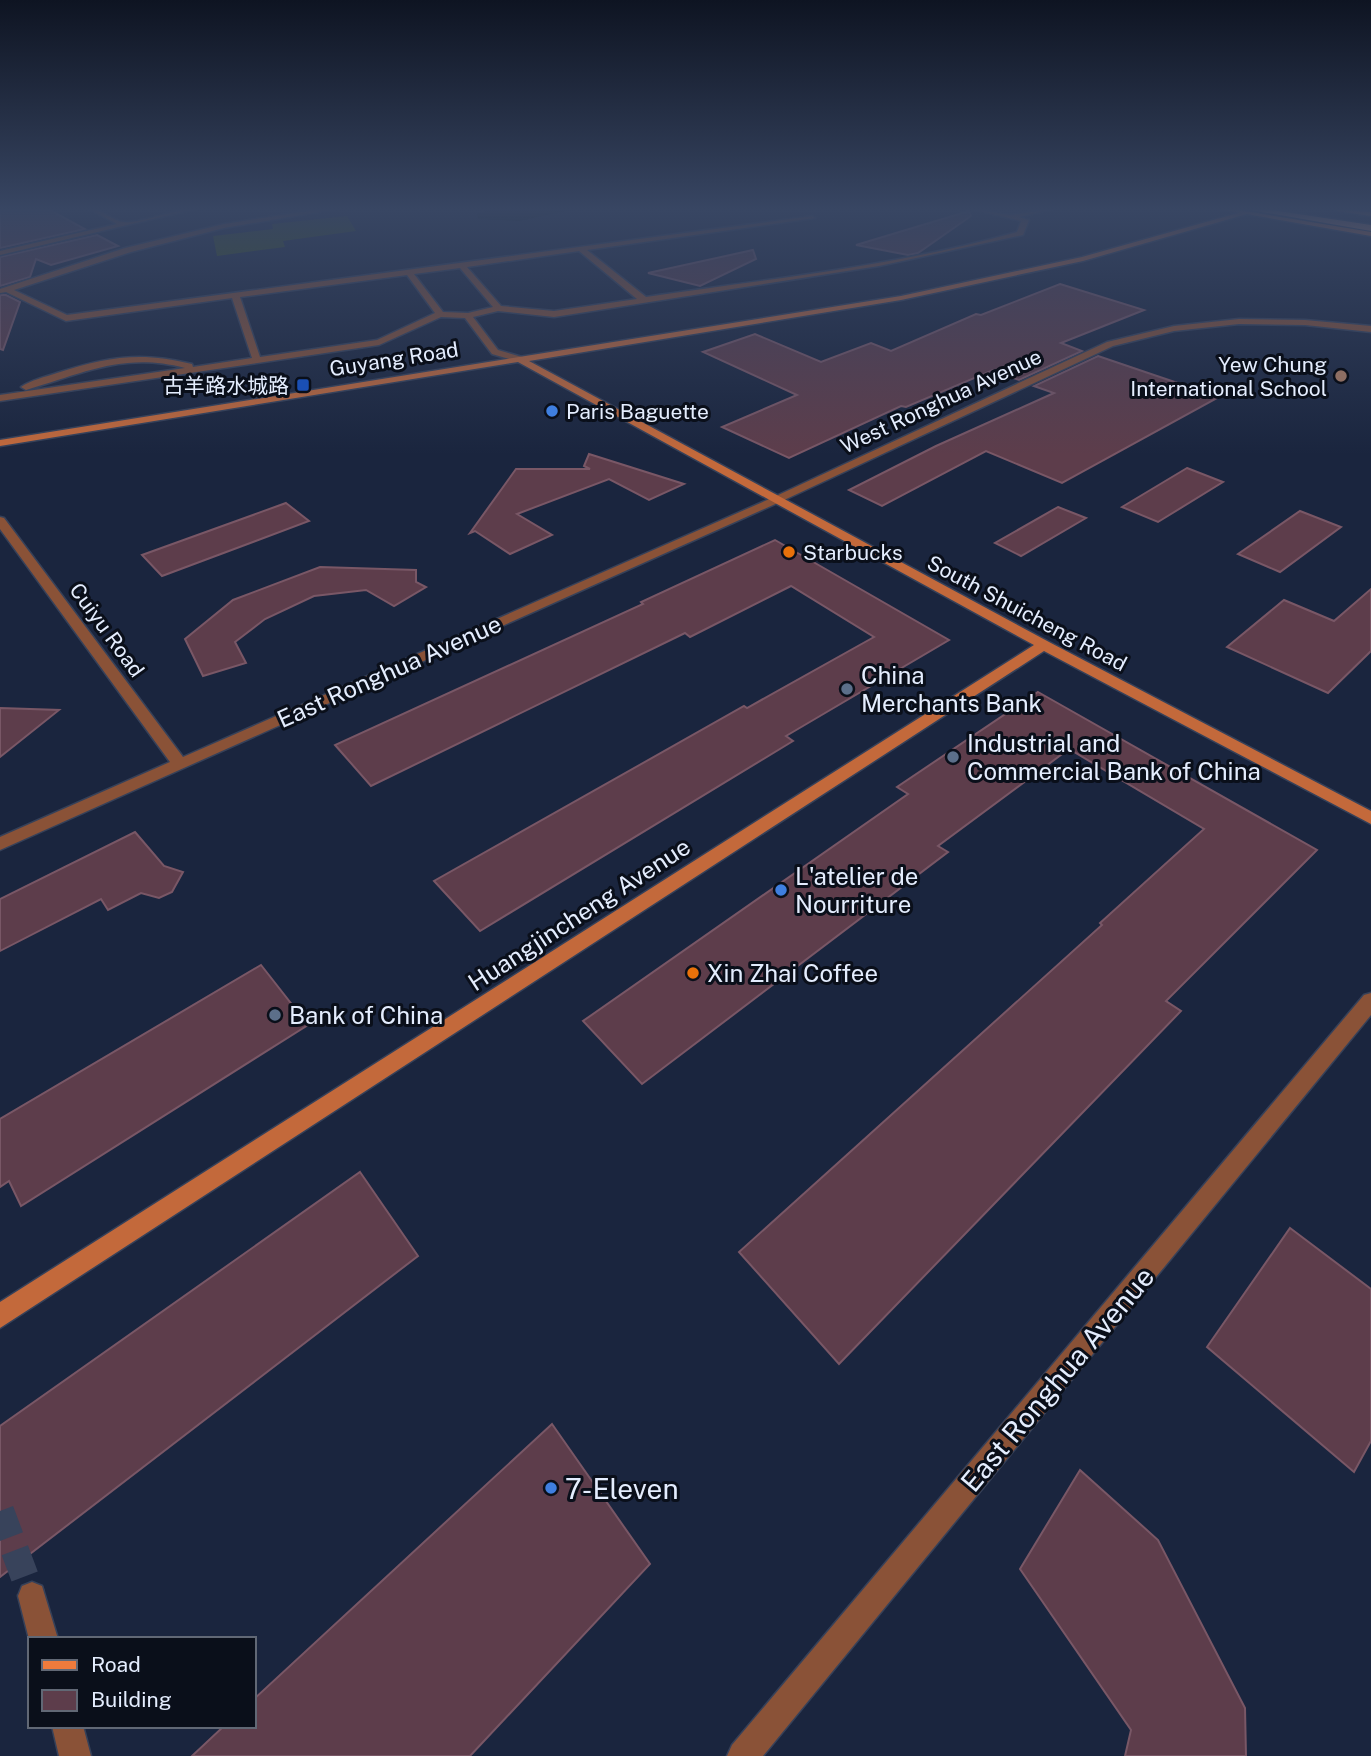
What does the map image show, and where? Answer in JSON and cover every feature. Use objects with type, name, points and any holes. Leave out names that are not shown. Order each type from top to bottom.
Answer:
[{"type":"street","points":[[4,291],[66,318],[266,291]]},
{"type":"street","points":[[423,291],[440,314]]},
{"type":"street","points":[[484,291],[498,308]]},
{"type":"street","points":[[633,291],[644,300]]},
{"type":"street","points":[[0,398],[379,342],[440,314],[468,316],[498,308],[554,314],[701,291]]},
{"type":"street","name":"Guyang Road","points":[[0,443],[827,311],[935,291]]},
{"type":"street","points":[[235,295],[257,360]]},
{"type":"street","points":[[468,316],[495,352],[519,359]]},
{"type":"street","name":"West Ronghua Avenue","points":[[778,499],[1110,344],[1155,330],[1211,323],[1273,321],[1371,329]]},
{"type":"street","points":[[0,398],[69,370],[104,363],[150,358],[203,368]]},
{"type":"street","name":"South Shuicheng Road","points":[[519,359],[1044,645],[1371,818]]},
{"type":"street","points":[[104,363],[106,383]]},
{"type":"street","name":"East Ronghua Avenue","points":[[0,844],[778,499]]},
{"type":"street","name":"Cuiyu Road","points":[[0,521],[180,764]]},
{"type":"street","name":"Huangjincheng Avenue","points":[[0,1316],[1044,645]]},
{"type":"street","name":"East Ronghua Avenue","points":[[743,1756],[1371,1001]]},
{"type":"street","points":[[32,1596],[42,1637]]},
{"type":"street","points":[[68,1728],[75,1756]]},
{"type":"building","points":[[1042,291],[1082,291],[1144,310],[1061,343],[1082,351],[1019,380],[993,370],[906,407],[901,406],[789,458],[722,427],[797,395],[703,352],[755,334],[821,362],[871,343],[891,351],[976,314],[981,315]]},
{"type":"building","points":[[0,295],[20,302],[3,350],[0,349]]},
{"type":"building","points":[[1098,356],[1219,397],[1062,483],[986,451],[882,506],[849,490],[936,446],[1054,393],[1034,386]]},
{"type":"building","points":[[589,454],[684,484],[649,500],[609,479],[517,514],[552,535],[510,554],[475,531],[470,533],[516,469],[590,469],[584,466]]},
{"type":"building","points":[[1187,468],[1223,482],[1158,522],[1122,507]]},
{"type":"building","points":[[286,503],[309,521],[162,576],[142,555]]},
{"type":"building","points":[[1058,507],[1086,518],[1021,556],[995,543]]},
{"type":"building","points":[[1300,511],[1341,527],[1280,572],[1238,554]]},
{"type":"building","points":[[775,540],[949,640],[786,736],[793,741],[480,931],[434,881],[744,706],[747,708],[874,637],[791,586],[690,637],[685,633],[371,786],[335,745],[643,604],[641,602]]},
{"type":"building","points":[[320,567],[416,570],[416,582],[426,587],[394,606],[366,590],[314,596],[265,619],[235,642],[246,663],[203,676],[185,639],[233,600]]},
{"type":"building","points":[[1371,589],[1371,651],[1328,693],[1227,647],[1284,600],[1334,621]]},
{"type":"building","points":[[1038,692],[1317,850],[1166,1001],[1181,1011],[839,1364],[739,1252],[1102,925],[1100,923],[1204,829],[1069,749],[938,846],[948,852],[642,1084],[583,1021],[908,794],[897,787]]},
{"type":"building","points":[[0,708],[59,710],[0,757]]},
{"type":"building","points":[[135,832],[164,866],[183,872],[172,892],[159,898],[141,893],[108,910],[101,899],[0,951],[0,899]]},
{"type":"building","points":[[261,965],[308,1025],[21,1206],[9,1181],[0,1187],[0,1119]]},
{"type":"building","points":[[360,1172],[418,1256],[0,1577],[0,1426]]},
{"type":"building","points":[[1290,1228],[1371,1289],[1371,1441],[1354,1472],[1207,1347]]},
{"type":"building","points":[[552,1424],[650,1564],[470,1756],[192,1756],[222,1728],[256,1728],[256,1697]]},
{"type":"building","points":[[1080,1470],[1158,1540],[1245,1708],[1246,1756],[1125,1756],[1131,1730],[1020,1569]]},
{"type":"tunnel","points":[[0,1511],[32,1596]]},
{"type":"place","name":"Yew Chung International School","points":[[1341,376]]},
{"type":"place","name":"古羊路水城路","points":[[303,385]]},
{"type":"place","name":"Paris Baguette","points":[[552,411]]},
{"type":"place","name":"Starbucks","points":[[789,552]]},
{"type":"place","name":"China Merchants Bank","points":[[847,689]]},
{"type":"place","name":"Industrial and Commercial Bank of China","points":[[953,757]]},
{"type":"place","name":"L'atelier de Nourriture","points":[[781,890]]},
{"type":"place","name":"Xin Zhai Coffee","points":[[693,973]]},
{"type":"place","name":"Bank of China","points":[[275,1015]]},
{"type":"place","name":"7-Eleven","points":[[551,1488]]}]
